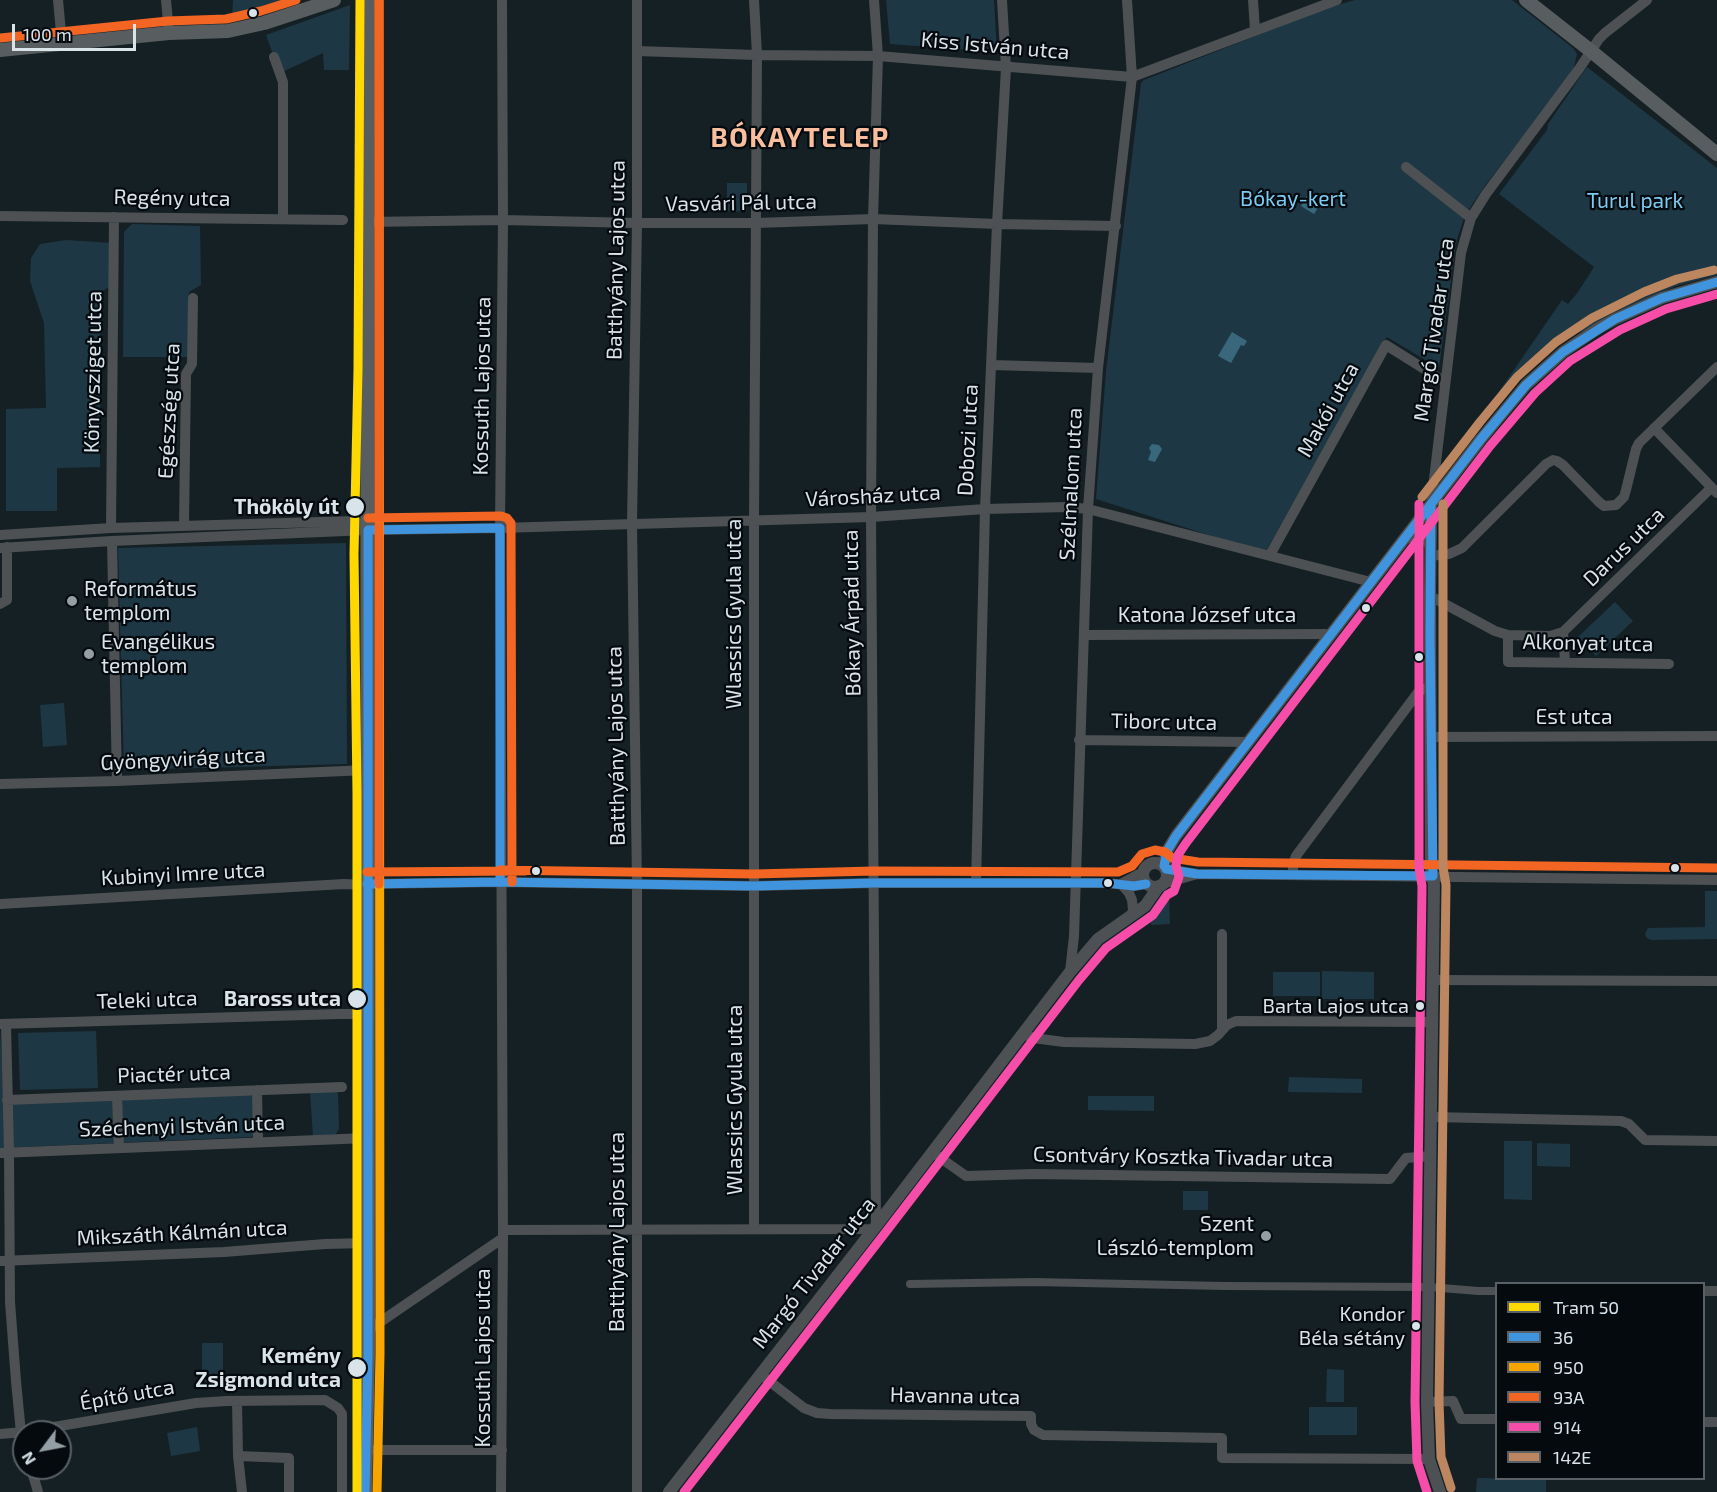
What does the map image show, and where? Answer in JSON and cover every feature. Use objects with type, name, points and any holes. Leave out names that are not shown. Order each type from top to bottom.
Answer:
[{"type":"main road","points":[[0,50],[169,33],[238,30],[334,0]]},
{"type":"main road","points":[[365,1492],[368,1014],[367,0]]},
{"type":"main road","points":[[1526,0],[1717,154]]},
{"type":"street","points":[[58,0],[62,43]]},
{"type":"street","points":[[166,0],[169,33]]},
{"type":"street","name":"Kossuth Lajos utca","points":[[501,1492],[503,1234],[500,882],[502,0]]},
{"type":"street","name":"Batthyány Lajos utca","points":[[637,0],[633,523],[637,884],[637,1492]]},
{"type":"street","name":"Wlassics Gyula utca","points":[[753,0],[757,55],[754,520],[754,1229]]},
{"type":"street","name":"Bókay Árpád utca","points":[[874,0],[878,56],[873,219],[871,517],[875,1228]]},
{"type":"street","name":"Dobozi utca","points":[[976,883],[985,509],[1006,68],[1002,0]]},
{"type":"street","name":"Szélmalom utca","points":[[1070,972],[1074,936],[1088,509],[1098,368],[1132,77],[1127,0]]},
{"type":"street","points":[[1253,0],[1255,30]]},
{"type":"street","name":"Kiss István utca","points":[[637,51],[878,56],[1132,77],[1337,0]]},
{"type":"street","name":"Margó Tivadar utca","points":[[1165,867],[1167,851],[1176,836],[1431,504],[1461,253],[1471,218],[1486,194],[1605,33],[1647,0]]},
{"type":"street","points":[[274,57],[284,82],[283,219]]},
{"type":"street","points":[[1406,167],[1471,218]]},
{"type":"street","name":"Regény utca","points":[[0,216],[343,220]]},
{"type":"street","name":"Könyvsziget utca","points":[[111,528],[114,217]]},
{"type":"street","name":"Vasvári Pál utca","points":[[367,222],[503,220],[637,224],[873,219],[1116,226]]},
{"type":"street","points":[[1440,1492],[1429,1459],[1427,1401],[1433,876],[1430,687],[1431,504],[1526,385],[1563,352],[1597,329],[1649,303],[1680,291],[1717,282]]},
{"type":"street","name":"Egészség utca","points":[[184,526],[186,374],[192,364],[193,298]]},
{"type":"street","name":"Makói utca","points":[[1270,555],[1386,345],[1446,382]]},
{"type":"street","points":[[992,365],[1098,368]]},
{"type":"street","points":[[1430,552],[1449,554],[1462,548],[1546,464],[1553,460],[1563,465],[1599,502],[1605,506],[1616,505],[1626,490],[1639,443],[1717,367]]},
{"type":"street","points":[[1654,428],[1714,491]]},
{"type":"street","name":"Darus utca","points":[[1563,632],[1714,491]]},
{"type":"street","name":"Városház utca","points":[[368,530],[871,517],[985,509],[1067,507],[1088,509],[1371,582]]},
{"type":"street","points":[[0,604],[8,600],[4,548],[301,528],[355,521],[368,530]]},
{"type":"street","points":[[0,535],[184,526],[301,528]]},
{"type":"street","points":[[1404,540],[1418,534],[1427,540],[1430,552]]},
{"type":"street","points":[[112,541],[117,782]]},
{"type":"street","points":[[1430,596],[1495,631],[1508,635],[1550,636],[1563,632],[1565,662]]},
{"type":"street","name":"Katona József utca","points":[[1084,635],[1331,634]]},
{"type":"street","name":"Alkonyat utca","points":[[1508,635],[1508,662],[1669,664]]},
{"type":"street","points":[[1293,875],[1296,856],[1419,690],[1430,687]]},
{"type":"street","name":"Est utca","points":[[1431,737],[1717,736]]},
{"type":"street","name":"Tiborc utca","points":[[1079,740],[1248,742]]},
{"type":"street","name":"Gyöngyvirág utca","points":[[0,784],[117,782],[367,770]]},
{"type":"street","name":"Margó Tivadar utca","points":[[669,1492],[875,1228],[1070,972],[1098,939],[1131,916],[1144,897],[1152,879],[1160,848],[1176,836]]},
{"type":"street","points":[[1152,879],[1156,862],[1165,867],[1197,874]]},
{"type":"street","points":[[367,884],[500,882],[754,886],[874,883],[1075,883],[1134,886],[1152,879],[1197,874],[1717,880]]},
{"type":"street","name":"Kubinyi Imre utca","points":[[0,904],[367,884]]},
{"type":"street","points":[[1121,884],[1130,892],[1133,910],[1131,916]]},
{"type":"street","points":[[1222,934],[1222,1030]]},
{"type":"street","points":[[1432,980],[1717,981]]},
{"type":"street","name":"Teleki utca","points":[[3,1024],[368,1014]]},
{"type":"street","points":[[1023,1034],[1033,1038],[1064,1042],[1195,1044],[1210,1041],[1227,1025],[1236,1022],[1432,1022]]},
{"type":"street","points":[[3,1024],[7,1100],[5,1261],[21,1420]]},
{"type":"street","name":"Piactér utca","points":[[7,1100],[342,1087]]},
{"type":"street","points":[[257,1090],[258,1142]]},
{"type":"street","points":[[117,1096],[119,1148]]},
{"type":"street","points":[[1431,1117],[1621,1121],[1629,1124],[1645,1140],[1717,1141]]},
{"type":"street","name":"Széchenyi István utca","points":[[5,1153],[366,1138]]},
{"type":"street","name":"Csontváry Kosztka Tivadar utca","points":[[932,1152],[966,1176],[1034,1174],[1390,1179],[1406,1158],[1431,1156]]},
{"type":"street","points":[[367,1331],[503,1234],[636,1229],[875,1228]]},
{"type":"street","name":"Mikszáth Kálmán utca","points":[[5,1261],[212,1253],[367,1243]]},
{"type":"street","points":[[910,1284],[1034,1282],[1429,1287],[1495,1291]]},
{"type":"street","name":"Havanna utca","points":[[760,1374],[804,1408],[817,1413],[1030,1416],[1034,1430],[1043,1436],[1222,1438],[1222,1458],[1429,1459]]},
{"type":"street","name":"Építő utca","points":[[72,1424],[196,1403],[325,1400],[342,1414],[342,1492]]},
{"type":"street","points":[[237,1401],[238,1456],[242,1492]]},
{"type":"street","points":[[1427,1401],[1453,1401],[1461,1419],[1495,1419]]},
{"type":"street","points":[[365,1450],[502,1450]]},
{"type":"street","points":[[238,1456],[289,1458],[289,1492]]},
{"type":"green space","points":[[233,0],[294,0],[232,18]]},
{"type":"green space","points":[[886,0],[994,0],[997,52],[890,44]]},
{"type":"green space","name":"Bókay-kert","points":[[1355,0],[1512,0],[1573,48],[1577,54],[1573,72],[1465,215],[1455,250],[1439,368],[1387,337],[1265,553],[1096,499],[1106,371],[1141,83],[1327,8]]},
{"type":"green space","points":[[350,5],[349,70],[324,70],[323,53],[280,73],[266,35]]},
{"type":"green space","name":"Turul park","points":[[1587,67],[1717,168],[1717,275],[1676,286],[1613,313],[1584,331],[1563,336],[1536,356],[1485,412],[1562,300],[1568,304],[1594,267],[1499,194],[1547,130],[1548,124]]},
{"type":"green space","points":[[727,183],[747,183],[747,212],[727,211]]},
{"type":"green space","points":[[132,224],[200,226],[201,285],[189,292],[188,357],[123,357],[124,232]]},
{"type":"green space","points":[[66,240],[113,243],[113,284],[100,293],[100,467],[57,468],[57,511],[6,511],[6,409],[46,408],[44,323],[30,281],[31,258],[40,244]]},
{"type":"green space","points":[[346,543],[347,764],[124,770],[118,548]]},
{"type":"green space","points":[[1615,602],[1633,621],[1596,656],[1578,637]]},
{"type":"green space","points":[[64,703],[67,745],[43,747],[40,705]]},
{"type":"green space","points":[[1705,891],[1717,891],[1717,939],[1651,940],[1647,938],[1645,934],[1648,928],[1705,927]]},
{"type":"green space","points":[[1169,894],[1170,924],[1152,925],[1149,921],[1150,915]]},
{"type":"green space","points":[[1322,971],[1374,972],[1374,999],[1322,999]]},
{"type":"green space","points":[[1273,972],[1320,972],[1320,996],[1273,996]]},
{"type":"green space","points":[[0,1028],[4,1103],[249,1093],[254,1098],[255,1135],[0,1148]]},
{"type":"green space","points":[[96,1031],[98,1088],[20,1090],[18,1033]]},
{"type":"green space","points":[[1289,1077],[1362,1079],[1362,1093],[1288,1092]]},
{"type":"green space","points":[[337,1091],[339,1129],[335,1135],[313,1136],[310,1092]]},
{"type":"green space","points":[[1088,1096],[1154,1096],[1154,1111],[1088,1110]]},
{"type":"green space","points":[[1504,1141],[1532,1141],[1532,1200],[1504,1199]]},
{"type":"green space","points":[[1537,1143],[1570,1144],[1570,1167],[1537,1166]]},
{"type":"green space","points":[[1183,1191],[1208,1191],[1208,1210],[1183,1210]]},
{"type":"green space","points":[[202,1343],[223,1343],[223,1383],[202,1383]]},
{"type":"green space","points":[[1327,1369],[1344,1370],[1344,1402],[1326,1402]]},
{"type":"green space","points":[[1309,1407],[1357,1407],[1357,1435],[1309,1435]]},
{"type":"green space","points":[[197,1427],[200,1451],[171,1456],[167,1433]]},
{"type":"green space","points":[[1477,1478],[1546,1480],[1546,1492],[1476,1492]]},
{"type":"shaded area","points":[[1310,191],[1323,200],[1314,214],[1301,206]]},
{"type":"shaded area","points":[[1232,332],[1247,341],[1244,346],[1241,345],[1231,363],[1218,356]]},
{"type":"shaded area","points":[[1152,444],[1159,445],[1162,449],[1155,462],[1148,460],[1151,452],[1149,448]]},
{"type":"tram line","name":"50","points":[[357,1492],[357,794],[354,554],[358,370],[360,0]]},
{"type":"transit line","name":"93A","points":[[0,38],[168,21],[226,19],[296,0]]},
{"type":"transit line","name":"950","points":[[377,1492],[380,1354],[379,0]]},
{"type":"transit line","name":"93A","points":[[379,0],[379,884]]},
{"type":"transit line","name":"142E","points":[[1422,497],[1517,377],[1556,342],[1592,318],[1644,292],[1677,279],[1714,270]]},
{"type":"transit line","name":"36","points":[[1164,866],[1167,851],[1176,836],[1481,439],[1526,385],[1563,352],[1615,319],[1662,298],[1717,282]]},
{"type":"transit line","name":"914","points":[[684,1492],[1079,980],[1106,948],[1153,915],[1167,895],[1174,891],[1179,877],[1176,865],[1178,855],[1186,843],[1490,446],[1535,393],[1570,361],[1620,330],[1666,309],[1717,294]]},
{"type":"transit line","name":"914","points":[[1419,504],[1419,868],[1422,886],[1415,1402],[1417,1461],[1427,1492]]},
{"type":"transit line","name":"36","points":[[1166,869],[1197,874],[1433,876],[1431,504]]},
{"type":"transit line","name":"142E","points":[[1443,504],[1443,867],[1446,885],[1439,1402],[1441,1457],[1451,1488]]},
{"type":"transit line","name":"93A","points":[[368,518],[501,516],[507,518],[511,523],[512,882]]},
{"type":"transit line","name":"36","points":[[365,1492],[368,1354],[368,530],[500,528],[500,882]]},
{"type":"transit line","name":"93A","points":[[500,870],[754,874],[874,871],[1118,872],[1132,866],[1142,854],[1155,850],[1165,852],[1172,858],[1198,862],[1717,868]]},
{"type":"transit line","name":"93A","points":[[367,872],[525,871]]},
{"type":"transit line","name":"36","points":[[367,884],[500,882],[754,886],[874,883],[1107,883],[1134,886],[1146,884]]},
{"type":"place","name":"Thököly út","points":[[355,507]]},
{"type":"place","name":"Református templom","points":[[72,601]]},
{"type":"place","name":"Evangélikus templom","points":[[89,654]]},
{"type":"place","name":"Baross utca","points":[[357,999]]},
{"type":"place","name":"Barta Lajos utca","points":[[1420,1006]]},
{"type":"place","name":"Szent László-templom","points":[[1266,1236]]},
{"type":"place","name":"Kondor Béla sétány","points":[[1416,1326]]},
{"type":"place","name":"Kemény Zsigmond utca","points":[[357,1368]]},
{"type":"district","name":"BÓKAYTELEP","points":[[800,138]]}]
